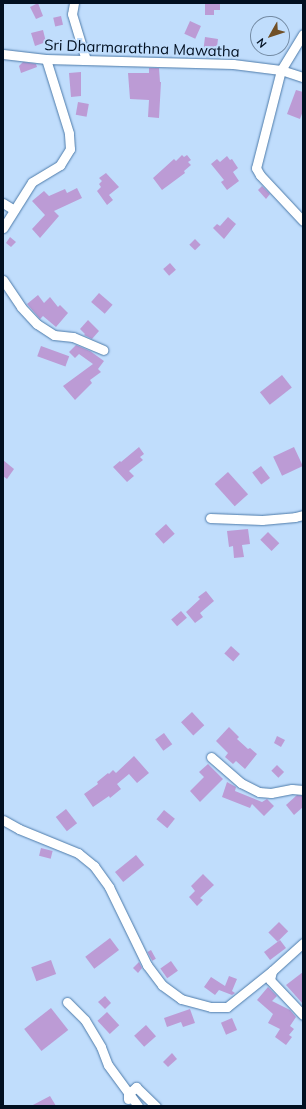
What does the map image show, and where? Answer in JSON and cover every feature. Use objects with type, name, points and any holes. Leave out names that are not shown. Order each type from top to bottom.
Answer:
[{"type":"street","points":[[74,3],[72,14],[86,60]]},
{"type":"street","points":[[303,34],[281,70],[256,168],[257,172],[303,221]]},
{"type":"street","name":"Sri Dharmarathna Mawatha","points":[[3,54],[46,59],[233,64],[281,70],[303,77]]},
{"type":"street","points":[[3,228],[32,182],[60,165],[70,149],[69,133],[46,59]]},
{"type":"street","points":[[3,203],[14,210]]},
{"type":"street","points":[[3,280],[21,307],[37,324],[54,335],[73,337],[103,350]]},
{"type":"street","points":[[210,518],[262,520],[303,515]]},
{"type":"street","points":[[211,757],[241,783],[258,792],[271,793],[292,789],[303,790]]},
{"type":"street","points":[[3,820],[19,829],[78,853],[94,866],[109,887],[147,965],[162,985],[181,1000],[211,1007],[227,1007],[272,971],[303,943]]},
{"type":"street","points":[[272,971],[270,980],[303,1015]]},
{"type":"street","points":[[66,1002],[85,1020],[101,1047],[108,1065],[138,1106]]},
{"type":"street","points":[[131,1106],[128,1101],[128,1094],[136,1087],[156,1106]]},
{"type":"building","points":[[38,3],[43,16],[36,19],[30,7]]},
{"type":"building","points":[[205,3],[220,3],[220,10],[214,10],[214,15],[205,15]]},
{"type":"building","points":[[61,16],[63,25],[55,27],[53,18]]},
{"type":"building","points":[[190,21],[201,26],[195,39],[184,34]]},
{"type":"building","points":[[43,30],[46,42],[35,46],[31,33]]},
{"type":"building","points":[[205,37],[218,39],[217,47],[214,46],[213,54],[203,53]]},
{"type":"building","points":[[23,62],[36,64],[37,67],[21,73],[19,66]]},
{"type":"building","points":[[149,68],[159,68],[161,82],[159,118],[148,117],[149,100],[130,99],[128,73],[149,73]]},
{"type":"building","points":[[81,72],[81,96],[71,97],[69,73]]},
{"type":"building","points":[[296,90],[303,92],[303,111],[300,119],[287,114]]},
{"type":"building","points":[[78,102],[89,104],[87,117],[76,115]]},
{"type":"building","points":[[182,155],[184,157],[187,155],[191,160],[188,162],[191,165],[184,171],[185,173],[162,190],[153,178],[174,159],[176,161]]},
{"type":"building","points":[[227,156],[230,160],[232,159],[238,168],[233,172],[239,181],[227,190],[221,182],[224,180],[211,164],[217,159],[220,162]]},
{"type":"building","points":[[106,173],[119,187],[109,195],[113,200],[107,205],[97,191],[101,187],[99,184],[102,181],[99,178]]},
{"type":"building","points":[[262,186],[270,194],[266,199],[258,190]]},
{"type":"building","points":[[77,188],[82,198],[54,211],[59,216],[40,238],[32,229],[45,215],[32,201],[44,191],[49,196],[65,189],[67,193]]},
{"type":"building","points":[[228,217],[236,224],[224,239],[213,228],[217,224],[220,226]]},
{"type":"building","points":[[10,237],[16,242],[11,247],[6,243]]},
{"type":"building","points":[[195,239],[201,245],[195,250],[189,245]]},
{"type":"building","points":[[170,263],[176,270],[169,276],[163,269]]},
{"type":"building","points":[[99,293],[113,305],[105,314],[91,302]]},
{"type":"building","points":[[38,295],[44,303],[50,297],[58,307],[60,305],[68,313],[56,327],[43,316],[40,319],[27,304]]},
{"type":"building","points":[[88,320],[99,331],[92,339],[84,335],[85,334],[80,329]]},
{"type":"building","points":[[76,345],[90,351],[104,361],[98,369],[101,372],[90,380],[92,383],[75,400],[63,386],[93,364],[79,354],[75,358],[69,352]]},
{"type":"building","points":[[41,346],[69,356],[65,367],[37,356]]},
{"type":"building","points":[[282,375],[292,388],[270,405],[260,392]]},
{"type":"building","points":[[139,447],[144,454],[140,457],[143,460],[129,471],[134,476],[127,482],[113,467]]},
{"type":"building","points":[[294,447],[303,466],[282,476],[273,457]]},
{"type":"building","points":[[3,460],[14,469],[7,479],[3,476]]},
{"type":"building","points":[[261,466],[270,478],[261,485],[252,473]]},
{"type":"building","points":[[228,472],[248,494],[235,506],[215,484]]},
{"type":"building","points":[[166,524],[175,534],[164,544],[155,534]]},
{"type":"building","points":[[248,529],[250,544],[242,545],[244,557],[234,558],[233,546],[229,547],[227,531]]},
{"type":"building","points":[[268,532],[279,543],[272,551],[260,540]]},
{"type":"building","points":[[206,591],[214,601],[200,613],[203,617],[195,623],[186,612],[200,599],[198,597]]},
{"type":"building","points":[[181,611],[187,618],[177,626],[171,620]]},
{"type":"building","points":[[231,646],[240,654],[233,661],[224,653]]},
{"type":"building","points":[[192,712],[204,725],[193,735],[181,722]]},
{"type":"building","points":[[229,727],[239,737],[237,739],[248,749],[250,748],[257,754],[245,769],[236,761],[233,764],[225,757],[228,753],[216,741]]},
{"type":"building","points":[[164,733],[172,744],[163,751],[155,739]]},
{"type":"building","points":[[277,736],[285,740],[281,747],[274,743]]},
{"type":"building","points":[[134,756],[149,773],[137,783],[129,774],[117,784],[121,789],[110,798],[109,796],[93,807],[84,794],[98,784],[97,782],[108,773],[109,774],[113,770],[116,773]]},
{"type":"building","points":[[208,764],[223,779],[200,802],[190,791],[204,777],[199,772]]},
{"type":"building","points":[[277,765],[284,772],[278,778],[271,771]]},
{"type":"building","points":[[227,782],[236,787],[235,791],[262,802],[267,799],[274,806],[264,816],[252,804],[250,808],[222,797]]},
{"type":"building","points":[[297,795],[303,796],[303,807],[294,815],[286,805]]},
{"type":"building","points":[[66,809],[77,823],[67,831],[56,817]]},
{"type":"building","points":[[164,810],[175,819],[167,828],[156,819]]},
{"type":"building","points":[[41,848],[53,851],[51,859],[39,856]]},
{"type":"building","points":[[136,855],[144,865],[123,882],[115,872]]},
{"type":"building","points":[[203,874],[214,885],[200,898],[203,900],[197,906],[189,897],[195,891],[191,886]]},
{"type":"building","points":[[279,922],[288,931],[278,942],[268,933]]},
{"type":"building","points":[[110,938],[119,950],[94,969],[85,957]]},
{"type":"building","points":[[280,940],[286,948],[270,960],[264,952]]},
{"type":"building","points":[[151,950],[156,959],[152,961],[148,952]]},
{"type":"building","points":[[51,960],[56,974],[36,981],[31,967]]},
{"type":"building","points":[[171,961],[178,971],[167,978],[160,968]]},
{"type":"building","points":[[139,962],[142,968],[138,973],[133,968]]},
{"type":"building","points":[[303,972],[303,1004],[286,985]]},
{"type":"building","points":[[229,976],[237,979],[232,991],[235,993],[232,995],[219,990],[215,995],[204,987],[211,977],[225,986]]},
{"type":"building","points":[[268,987],[277,996],[272,1001],[290,1010],[296,1017],[290,1026],[294,1029],[289,1035],[292,1037],[286,1045],[275,1037],[280,1029],[268,1023],[273,1014],[257,1000]]},
{"type":"building","points":[[105,996],[111,1003],[105,1009],[98,1002]]},
{"type":"building","points":[[51,1008],[68,1030],[41,1051],[24,1029]]},
{"type":"building","points":[[190,1009],[195,1023],[183,1027],[181,1022],[167,1027],[164,1018]]},
{"type":"building","points":[[107,1012],[119,1025],[110,1034],[97,1021]]},
{"type":"building","points":[[232,1018],[237,1030],[226,1035],[221,1023]]},
{"type":"building","points":[[146,1025],[156,1036],[144,1047],[134,1036]]},
{"type":"building","points":[[172,1053],[177,1059],[168,1067],[163,1062]]},
{"type":"building","points":[[50,1096],[56,1106],[31,1106]]}]
